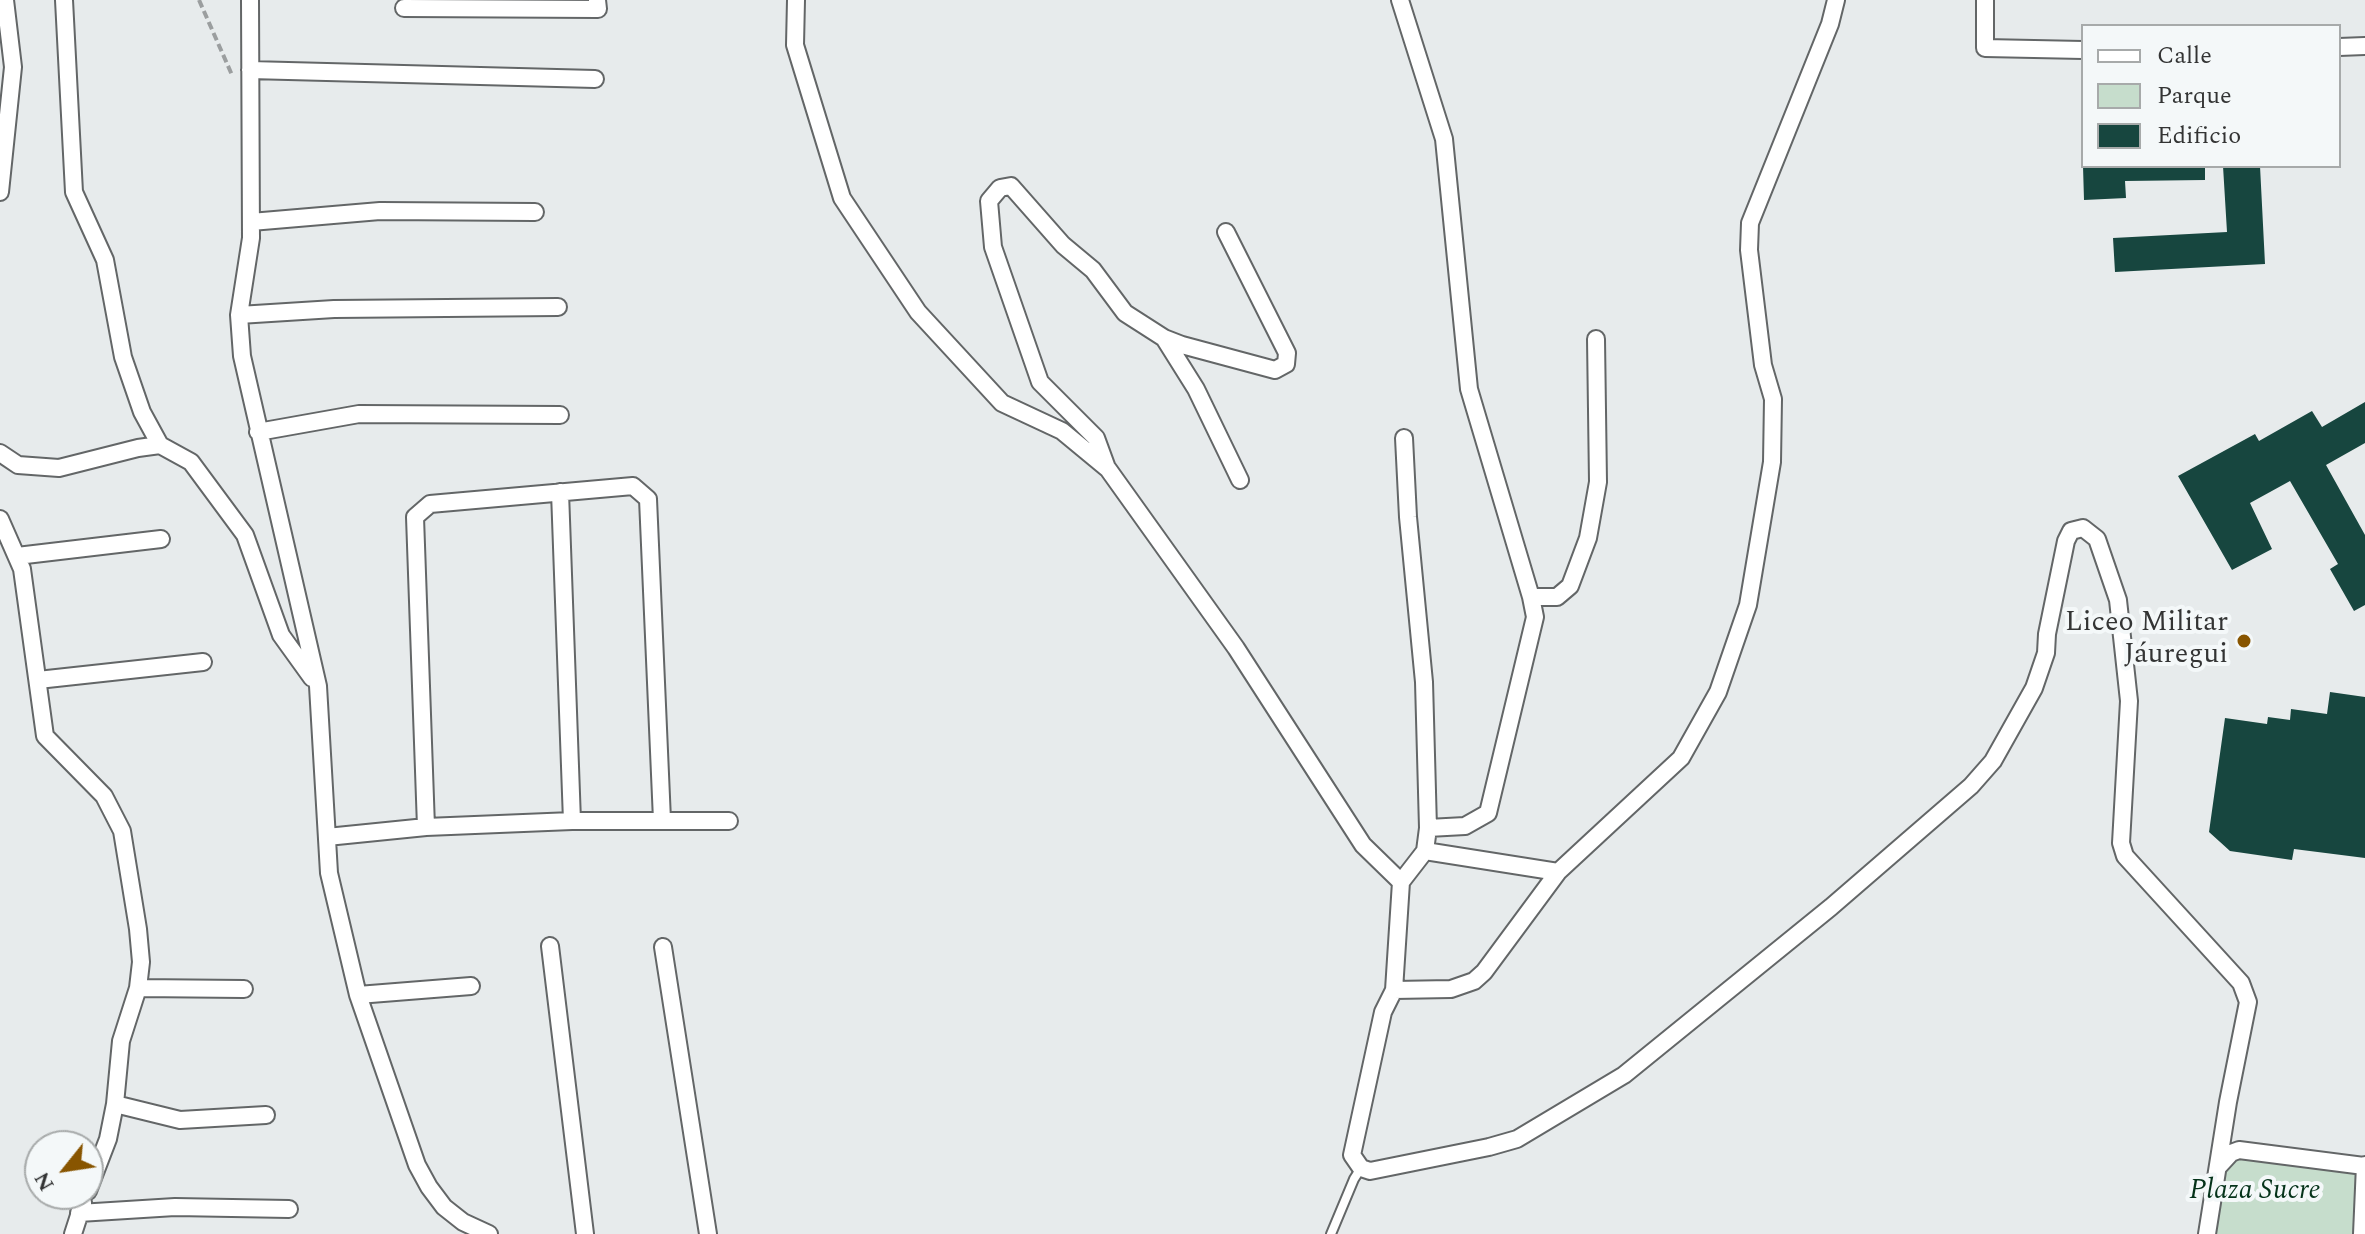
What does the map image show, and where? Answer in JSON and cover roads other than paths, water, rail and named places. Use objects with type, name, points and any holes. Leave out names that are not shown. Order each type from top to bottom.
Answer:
[{"type":"street","points":[[0,192],[13,67],[5,0]]},
{"type":"street","points":[[64,0],[74,192],[105,260],[123,357],[142,412],[160,445],[191,462],[245,535],[281,635],[318,686]]},
{"type":"street","points":[[250,0],[251,238],[239,315],[242,356],[318,686],[329,873],[358,995],[417,1165],[444,1207],[480,1232]]},
{"type":"street","points":[[404,8],[598,9],[597,0]]},
{"type":"street","points":[[796,0],[795,45],[842,198],[918,312],[1002,403],[1062,431],[1108,469]]},
{"type":"street","points":[[1400,0],[1444,139],[1469,389],[1535,617],[1488,813],[1465,826],[1428,828]]},
{"type":"street","points":[[1394,990],[1451,989],[1474,981],[1484,972],[1558,872],[1681,758],[1718,692],[1748,605],[1772,462],[1773,399],[1763,365],[1749,250],[1750,223],[1830,24],[1836,0]]},
{"type":"street","points":[[1985,0],[1985,48],[2081,50]]},
{"type":"street","points":[[2341,47],[2365,46]]},
{"type":"street","points":[[250,70],[595,79]]},
{"type":"street","points":[[1226,232],[1287,353],[1286,364],[1275,370],[1164,338],[1125,313],[1093,270],[1063,245],[1011,186],[1000,188],[989,201],[993,247],[1040,382],[1096,438],[1108,469],[1236,648],[1363,845],[1401,882]]},
{"type":"street","points":[[251,222],[380,211],[535,212]]},
{"type":"street","points":[[239,315],[334,309],[558,307]]},
{"type":"street","points":[[1164,338],[1196,389],[1240,480]]},
{"type":"street","points":[[1531,597],[1557,597],[1570,586],[1588,538],[1598,482],[1596,339]]},
{"type":"street","points":[[258,432],[359,414],[560,415]]},
{"type":"street","points":[[1404,438],[1408,517],[1424,682],[1428,828],[1425,851],[1401,882],[1394,990],[1383,1012],[1353,1147],[1352,1155],[1361,1168],[1370,1171],[1517,1139],[1624,1075],[1831,907],[1971,786],[1993,761],[2034,688],[2046,653],[2066,541],[2071,531],[2083,528],[2097,539],[2118,600],[2129,701],[2121,843],[2125,856],[2241,983],[2248,1002],[2207,1234]]},
{"type":"street","points":[[0,453],[18,465],[59,468],[160,445]]},
{"type":"street","points":[[426,827],[415,517],[430,504],[633,486],[648,499],[662,820]]},
{"type":"street","points":[[560,492],[572,821]]},
{"type":"street","points":[[0,519],[22,569],[45,736],[104,796],[122,831],[141,962],[138,988],[119,1049],[115,1104],[104,1149]]},
{"type":"street","points":[[17,556],[161,539]]},
{"type":"street","points":[[38,680],[203,662]]},
{"type":"street","points":[[327,837],[426,827],[572,821],[729,821]]},
{"type":"street","points":[[1425,851],[1558,872]]},
{"type":"street","points":[[550,946],[585,1234]]},
{"type":"street","points":[[663,947],[708,1234]]},
{"type":"street","points":[[358,995],[471,986]]},
{"type":"street","points":[[138,988],[244,989]]},
{"type":"street","points":[[115,1104],[180,1120],[266,1115]]},
{"type":"street","points":[[2219,1166],[2226,1157],[2239,1150],[2365,1166],[2362,1234]]},
{"type":"street","points":[[79,1213],[175,1207],[289,1209]]},
{"type":"street","points":[[73,1234],[80,1210]]},
{"type":"lane","points":[[1331,1234],[1361,1168]]},
{"type":"place","name":"Liceo Militar Jáuregui","points":[[2244,641]]},
{"type":"park label","name":"Plaza Sucre","points":[[2255,1193]]}]
